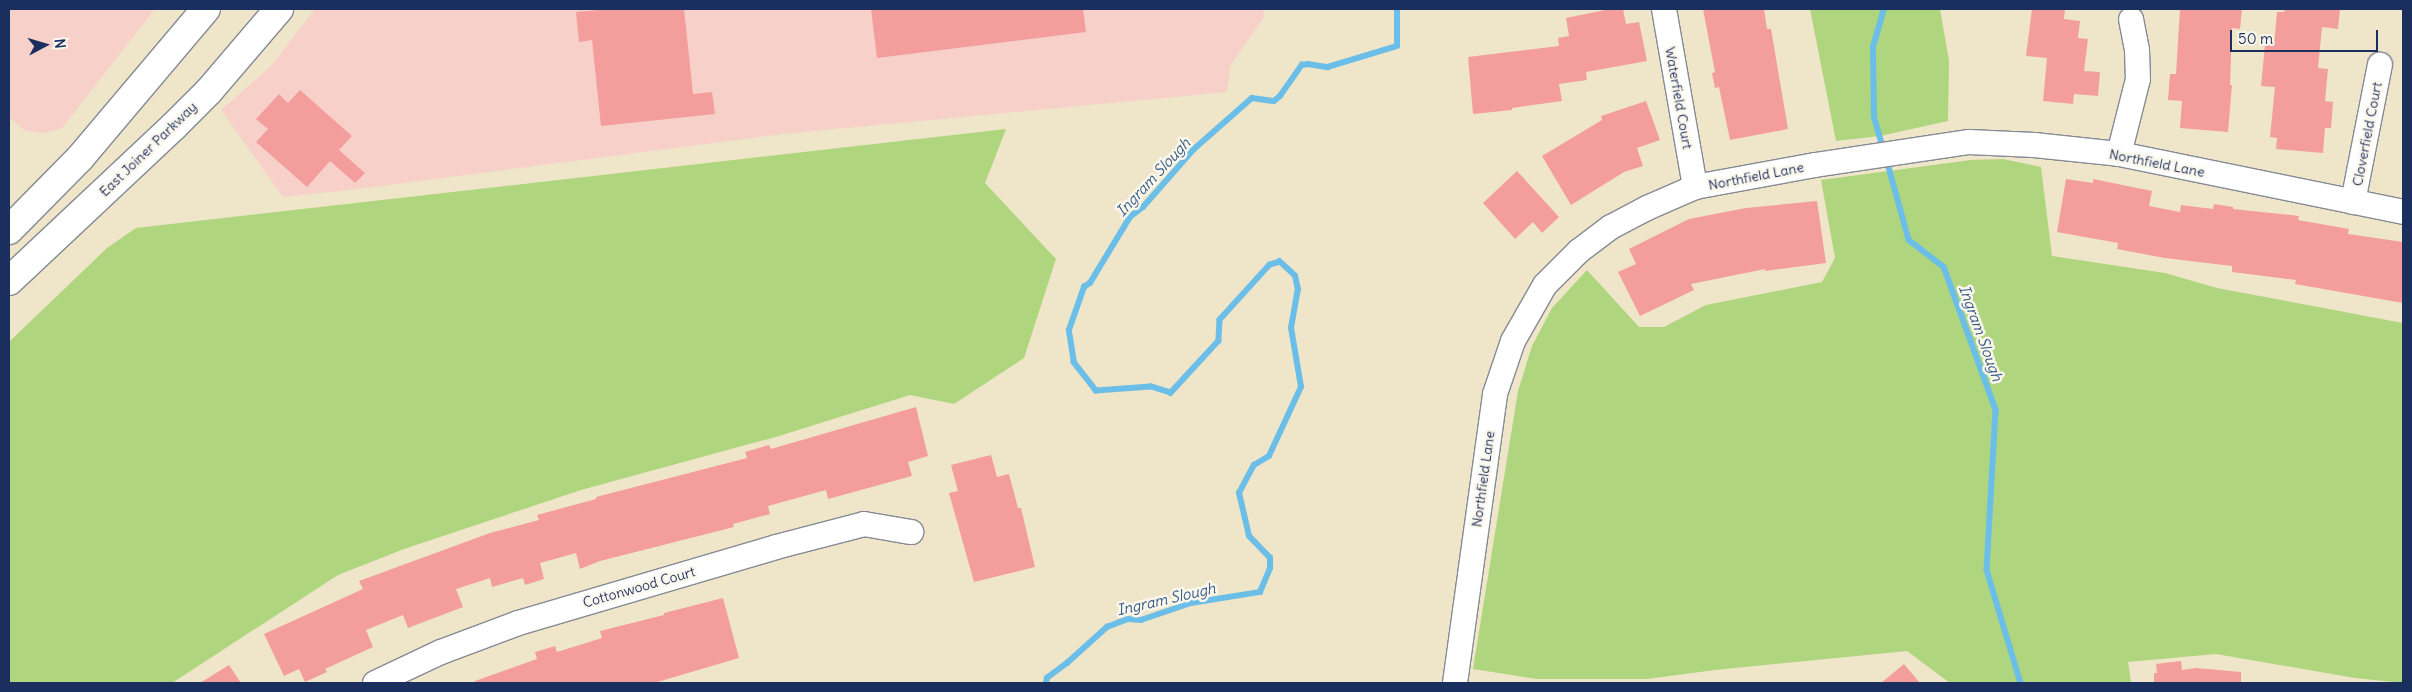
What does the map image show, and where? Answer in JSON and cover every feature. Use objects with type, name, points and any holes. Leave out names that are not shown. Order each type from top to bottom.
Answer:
[{"type":"main road","points":[[9,230],[80,158],[206,9]]},
{"type":"main road","name":"East Joiner Parkway","points":[[9,281],[209,91],[279,9]]},
{"type":"street","name":"Waterfield Court","points":[[1664,9],[1695,187]]},
{"type":"street","points":[[2119,154],[2138,79],[2137,50],[2131,20]]},
{"type":"street","name":"Cloverfield Court","points":[[2353,202],[2380,65]]},
{"type":"street","name":"Northfield Lane","points":[[1455,683],[1495,394],[1513,341],[1545,285],[1579,251],[1612,227],[1647,208],[1695,187],[1815,165],[1968,142],[2034,145],[2119,154],[2403,212]]},
{"type":"street","name":"Cottonwood Court","points":[[374,683],[441,652],[518,623],[776,547],[864,524],[911,532]]},
{"type":"shaded area","points":[[9,9],[155,9],[62,128],[44,133],[26,131],[9,118]]},
{"type":"shaded area","points":[[315,9],[1263,9],[1264,17],[1230,66],[1227,92],[783,134],[283,197],[221,110],[271,66]]},
{"type":"green space","points":[[1810,9],[1940,9],[1949,61],[1948,121],[1880,136],[1836,141]]},
{"type":"green space","points":[[1006,129],[985,183],[1056,259],[1024,358],[954,404],[910,395],[779,436],[581,490],[404,549],[338,575],[172,683],[9,683],[9,342],[107,248],[136,228]]},
{"type":"green space","points":[[2003,159],[2041,167],[2052,256],[2165,273],[2217,288],[2403,323],[2403,683],[2355,678],[2216,654],[2128,662],[2131,683],[1950,683],[1907,651],[1715,670],[1647,679],[1537,679],[1473,669],[1518,391],[1532,346],[1552,308],[1587,270],[1639,327],[1664,327],[1706,305],[1822,282],[1835,258],[1821,180],[1971,160]]},
{"type":"building","points":[[610,9],[684,9],[693,94],[712,92],[715,114],[601,126],[592,40],[579,42],[576,12]]},
{"type":"building","points":[[871,9],[1083,9],[1086,32],[877,58]]},
{"type":"building","points":[[1610,9],[1623,9],[1626,24],[1639,22],[1647,61],[1586,72],[1587,80],[1559,84],[1562,101],[1512,108],[1512,110],[1473,114],[1468,57],[1559,46],[1558,38],[1569,36],[1566,18]]},
{"type":"building","points":[[1703,9],[1764,9],[1767,29],[1771,29],[1788,129],[1730,140],[1719,87],[1715,88],[1712,73],[1715,72]]},
{"type":"building","points":[[2032,9],[2065,9],[2064,19],[2080,21],[2078,38],[2088,39],[2084,71],[2100,72],[2098,96],[2074,94],[2073,104],[2043,101],[2047,58],[2026,56]]},
{"type":"building","points":[[2180,9],[2242,9],[2240,29],[2232,28],[2230,85],[2232,85],[2228,132],[2180,128],[2182,101],[2168,100],[2170,74],[2176,74]]},
{"type":"building","points":[[2285,9],[2340,9],[2338,29],[2322,27],[2318,68],[2328,69],[2325,101],[2333,102],[2331,128],[2325,128],[2323,153],[2276,149],[2277,138],[2270,137],[2275,87],[2261,86],[2265,45],[2274,46],[2277,12],[2284,12]]},
{"type":"building","points":[[300,90],[352,136],[339,150],[365,173],[355,183],[330,161],[307,187],[256,142],[268,129],[256,119],[279,94],[288,103]]},
{"type":"building","points":[[1646,101],[1660,140],[1637,148],[1643,166],[1624,172],[1571,205],[1542,156],[1602,120],[1601,116]]},
{"type":"building","points":[[1517,171],[1559,217],[1542,233],[1533,222],[1515,239],[1483,203]]},
{"type":"building","points":[[2066,179],[2093,183],[2093,179],[2152,191],[2149,206],[2180,212],[2181,205],[2213,209],[2214,204],[2233,207],[2233,209],[2299,216],[2298,220],[2349,229],[2348,234],[2403,242],[2403,303],[2295,284],[2296,280],[2232,272],[2232,266],[2165,258],[2117,249],[2118,243],[2057,232]]},
{"type":"building","points":[[1817,201],[1826,263],[1765,271],[1765,269],[1691,284],[1694,290],[1640,316],[1618,272],[1636,264],[1629,249],[1689,219],[1746,208]]},
{"type":"building","points":[[916,407],[928,456],[908,462],[912,476],[828,499],[826,490],[768,506],[770,514],[733,524],[734,527],[600,561],[580,569],[576,553],[540,563],[544,579],[525,585],[523,578],[492,587],[490,578],[456,589],[463,607],[408,628],[403,615],[366,630],[373,647],[325,669],[327,672],[305,682],[299,669],[284,676],[264,634],[363,589],[359,581],[490,533],[539,520],[537,515],[596,499],[596,497],[747,458],[745,452],[769,445],[771,449]]},
{"type":"building","points":[[991,455],[997,477],[1009,474],[1018,508],[1021,508],[1035,567],[974,582],[949,493],[958,491],[951,465]]},
{"type":"building","points":[[723,598],[739,658],[654,683],[475,683],[475,681],[537,659],[535,652],[555,646],[557,652],[602,638],[600,631]]},
{"type":"building","points":[[2181,661],[2182,670],[2196,668],[2241,672],[2241,683],[2154,683],[2154,673],[2157,673],[2156,664]]},
{"type":"building","points":[[1904,664],[1920,683],[1881,683]]},
{"type":"building","points":[[229,665],[241,683],[200,683]]},
{"type":"waterway","name":"Ingram Slough","points":[[1046,683],[1047,678],[1067,663],[1107,627],[1128,619],[1141,620],[1191,603],[1260,592],[1270,568],[1270,558],[1249,536],[1239,493],[1254,465],[1269,456],[1301,387],[1291,328],[1298,290],[1295,276],[1280,262],[1270,265],[1220,320],[1219,341],[1171,393],[1151,387],[1096,391],[1074,363],[1069,330],[1084,287],[1090,283],[1130,217],[1143,207],[1194,149],[1252,98],[1274,101],[1280,96],[1302,65],[1328,67],[1397,46],[1397,9]]},
{"type":"waterway","name":"Ingram Slough","points":[[1883,149],[1874,117],[1873,47],[1884,9]]},
{"type":"waterway","name":"Ingram Slough","points":[[1887,160],[1909,240],[1944,267],[1996,410],[1987,570],[2021,683]]}]
